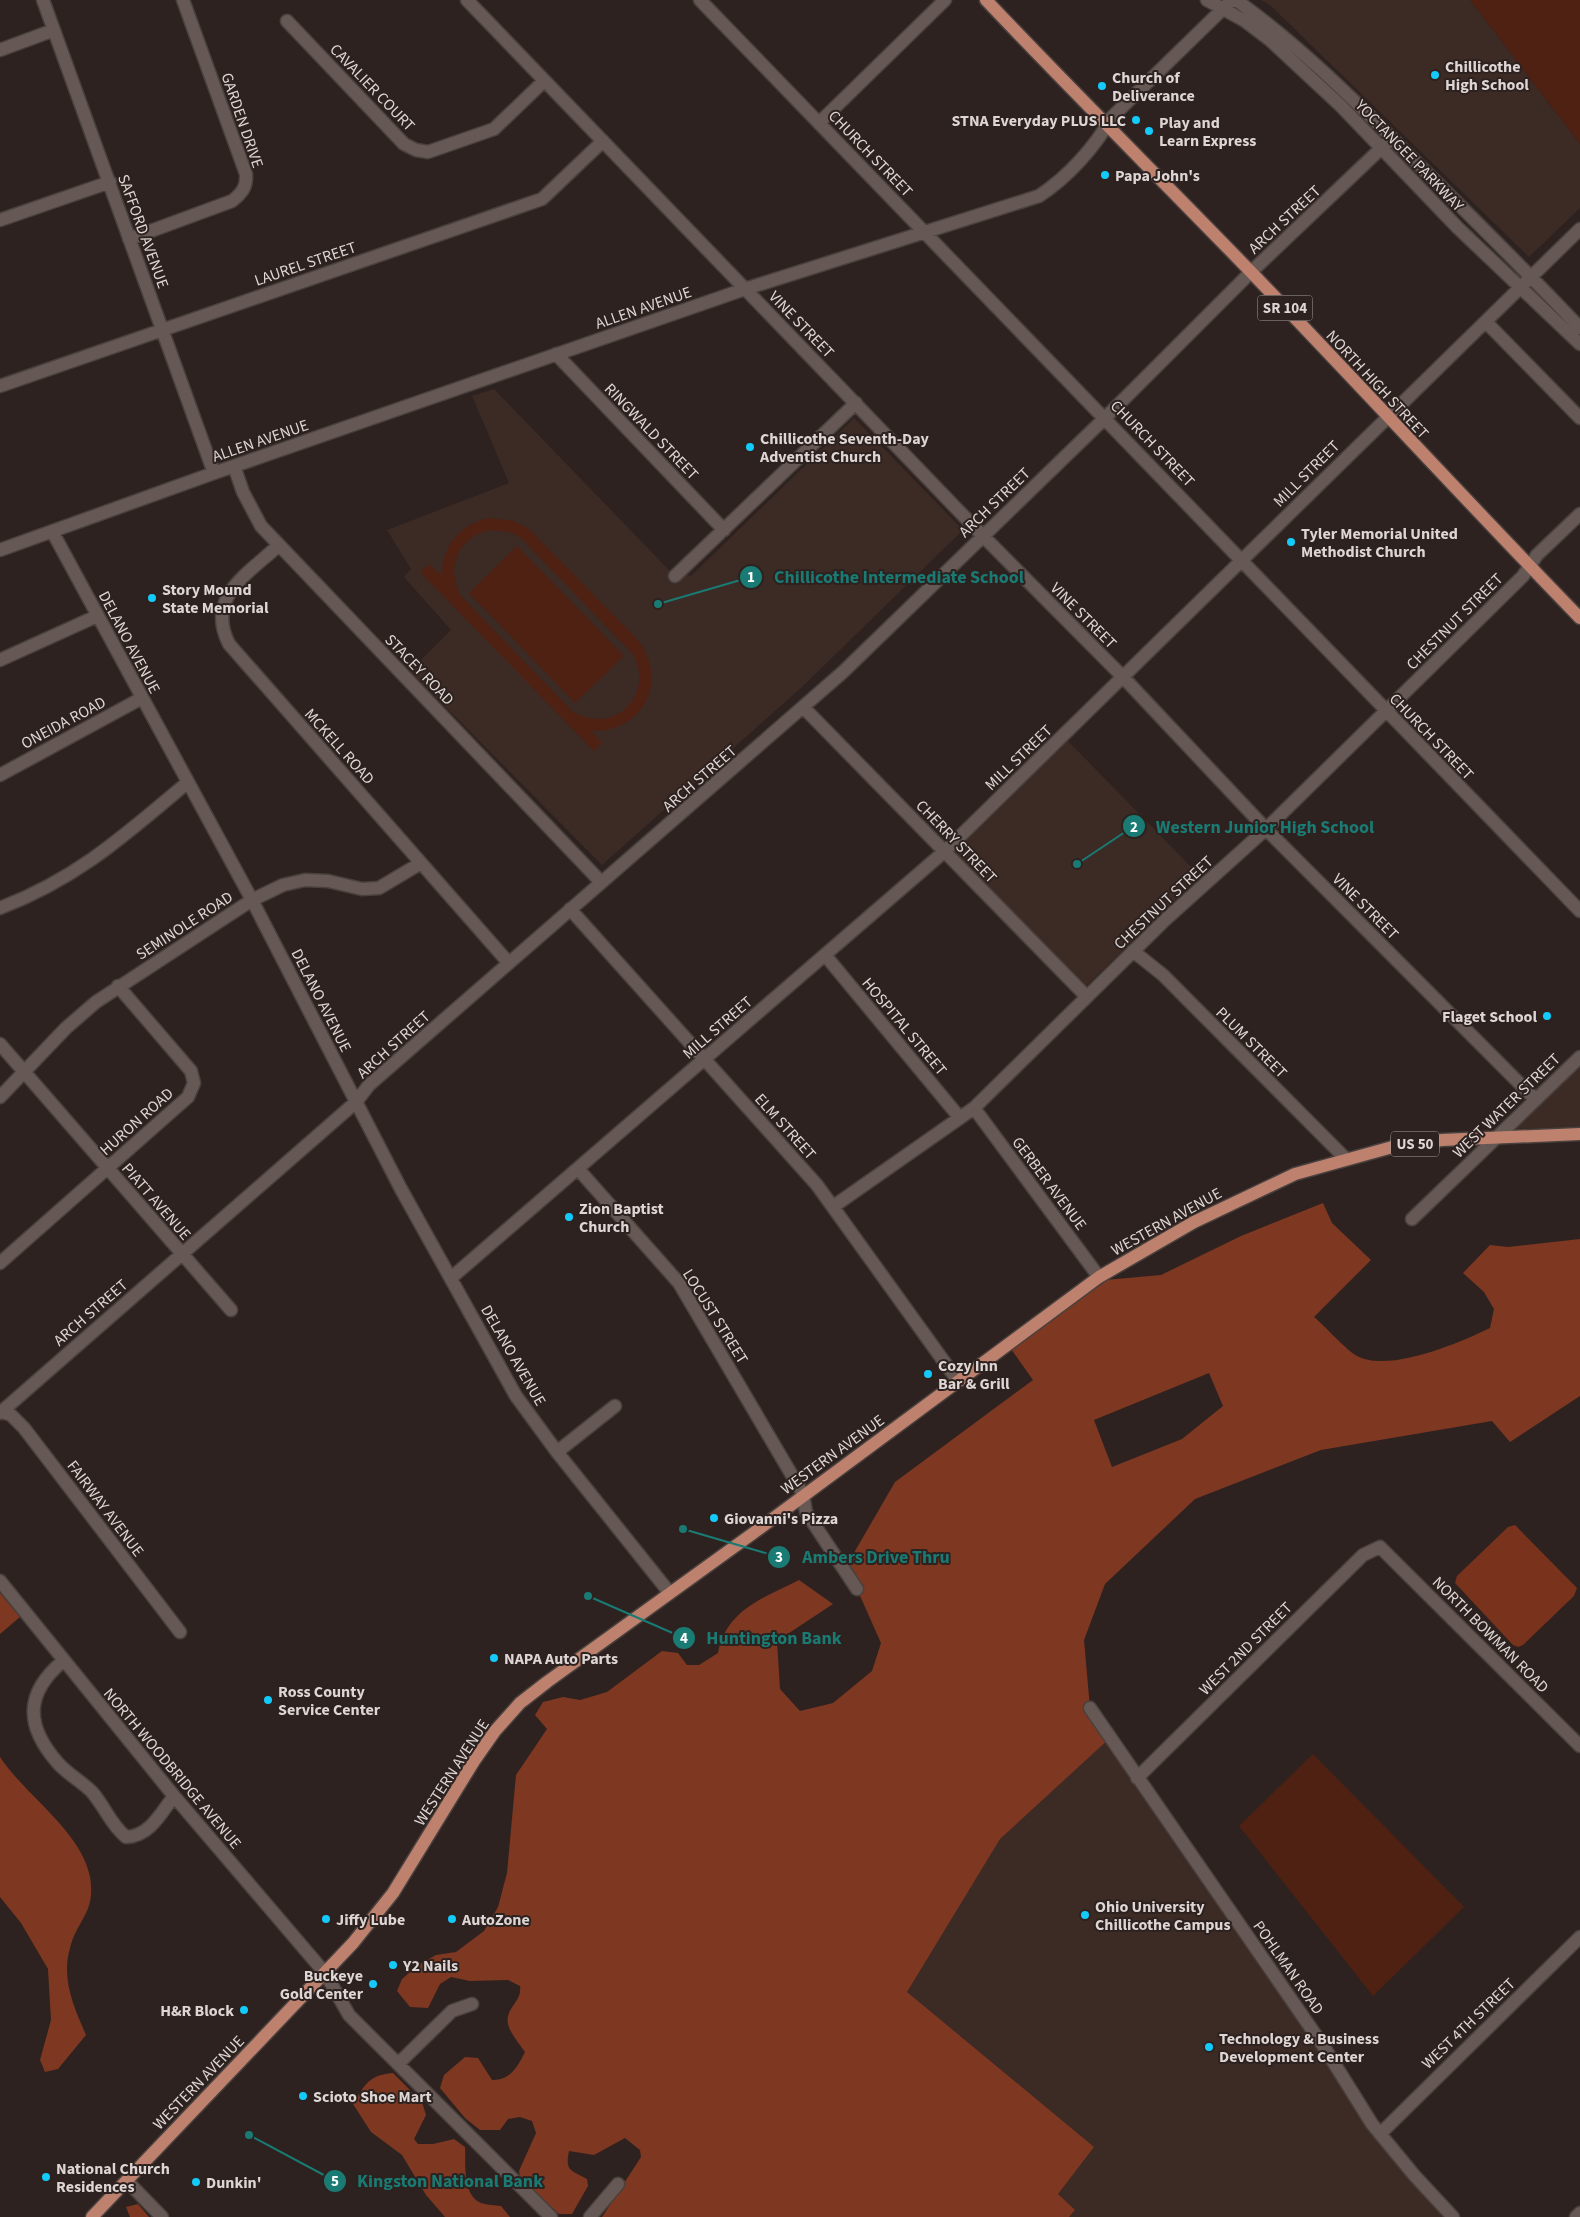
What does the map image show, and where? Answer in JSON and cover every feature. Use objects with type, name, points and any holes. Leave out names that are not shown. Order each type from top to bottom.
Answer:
[{"type":"main road","name":"NORTH HIGH STREET","points":[[986,0],[1107,127],[1251,272],[1580,618]]},
{"type":"main road","name":"WESTERN AVENUE","points":[[92,2217],[353,1943],[393,1893],[474,1760],[495,1731],[520,1704],[669,1592],[1099,1277],[1194,1222],[1295,1174],[1396,1146],[1497,1136],[1580,1134]]},
{"type":"street","name":"SAFFORD AVENUE","points":[[43,0],[214,473]]},
{"type":"street","name":"GARDEN DRIVE","points":[[130,239],[232,201],[246,185],[246,174],[183,0]]},
{"type":"street","name":"VINE STREET","points":[[467,0],[982,535],[1122,677],[1266,829],[1535,1099]]},
{"type":"street","name":"CHURCH STREET","points":[[700,0],[1580,911]]},
{"type":"street","points":[[819,123],[945,0]]},
{"type":"street","name":"YOCTANGEE PARKWAY","points":[[1207,0],[1245,21],[1270,40],[1332,100],[1341,106],[1458,228],[1580,344]]},
{"type":"street","name":"ALLEN AVENUE","points":[[0,550],[214,473],[745,289],[1039,196],[1050,190],[1099,140],[1112,117],[1232,0]]},
{"type":"street","name":"YOCTANGEE PARKWAY","points":[[1236,0],[1327,74],[1532,277],[1580,328]]},
{"type":"street","name":"CAVALIER COURT","points":[[288,21],[404,144],[416,150],[428,152],[494,129],[544,81]]},
{"type":"street","points":[[0,50],[54,30]]},
{"type":"street","name":"ARCH STREET","points":[[0,1412],[356,1102],[369,1085],[508,962],[804,708],[1105,418],[1251,272],[1392,138]]},
{"type":"street","name":"LAUREL STREET","points":[[0,386],[542,199],[603,141]]},
{"type":"street","points":[[0,220],[110,182]]},
{"type":"street","name":"MILL STREET","points":[[451,1278],[579,1170],[704,1059],[945,851],[1580,229]]},
{"type":"street","points":[[1486,322],[1580,418]]},
{"type":"street","name":"RINGWALD STREET","points":[[556,354],[724,530]]},
{"type":"street","points":[[675,576],[856,403]]},
{"type":"street","name":"STACEY ROAD","points":[[234,466],[251,509],[262,526],[601,882]]},
{"type":"street","name":"CHESTNUT STREET","points":[[834,1206],[974,1108],[1134,951],[1266,829],[1386,712],[1530,567],[1537,555],[1580,514]]},
{"type":"street","name":"DELANO AVENUE","points":[[52,531],[252,900],[356,1102],[516,1396],[557,1452],[669,1592]]},
{"type":"street","name":"MCKELL ROAD","points":[[279,545],[232,589],[223,603],[220,617],[222,630],[235,651],[508,962]]},
{"type":"street","points":[[0,660],[97,616]]},
{"type":"street","name":"ONEIDA ROAD","points":[[0,775],[142,698]]},
{"type":"street","name":"CHERRY STREET","points":[[804,708],[1087,997]]},
{"type":"street","points":[[0,908],[46,889],[79,870],[110,848],[188,782]]},
{"type":"street","name":"SEMINOLE ROAD","points":[[0,1097],[82,1013],[118,986],[252,900],[283,884],[305,880],[328,881],[362,889],[379,888],[396,880],[421,863]]},
{"type":"street","name":"ELM STREET","points":[[570,909],[834,1206],[958,1382]]},
{"type":"street","name":"PLUM STREET","points":[[1134,951],[1163,974],[1346,1159]]},
{"type":"street","name":"HOSPITAL STREET","points":[[825,955],[960,1118]]},
{"type":"street","name":"HURON ROAD","points":[[0,1263],[188,1097],[194,1083],[191,1071],[118,986]]},
{"type":"street","name":"PIATT AVENUE","points":[[0,1044],[231,1310]]},
{"type":"street","name":"WEST WATER STREET","points":[[1412,1219],[1580,1057]]},
{"type":"street","name":"GERBER AVENUE","points":[[974,1108],[1099,1277]]},
{"type":"street","name":"LOCUST STREET","points":[[579,1170],[679,1283],[804,1494],[806,1512],[857,1589]]},
{"type":"street","points":[[557,1452],[615,1406]]},
{"type":"street","name":"FAIRWAY AVENUE","points":[[0,1412],[11,1415],[24,1428],[180,1632]]},
{"type":"street","name":"NORTH BOWMAN ROAD","points":[[1380,1547],[1580,1746]]},
{"type":"street","name":"WEST 2ND STREET","points":[[1137,1778],[1363,1555],[1380,1547]]},
{"type":"street","name":"NORTH WOODBRIDGE AVENUE","points":[[0,1582],[174,1796],[325,1973],[338,2000],[349,2015],[551,2217]]},
{"type":"street","points":[[63,1661],[51,1671],[38,1687],[32,1707],[34,1720],[42,1742],[58,1763],[103,1805],[118,1831],[126,1837],[136,1837],[148,1830],[174,1796]]},
{"type":"street","points":[[1090,1708],[1137,1778]]},
{"type":"street","name":"POHLMAN ROAD","points":[[1137,1778],[1324,2047],[1380,2134],[1414,2175],[1453,2217]]},
{"type":"street","name":"WEST 4TH STREET","points":[[1380,2134],[1580,1937]]},
{"type":"street","points":[[399,2064],[452,2011],[472,2004]]},
{"type":"street","points":[[127,2181],[162,2217]]},
{"type":"street","points":[[590,2217],[618,2184]]},
{"type":"street","points":[[1576,2217],[1580,2212]]},
{"type":"shaded area","name":"Chillicothe High School","points":[[1261,0],[1470,0],[1580,144],[1580,208],[1529,257],[1271,6]]},
{"type":"shaded area","points":[[1470,0],[1580,0],[1580,144]]},
{"type":"shaded area","points":[[494,389],[669,570],[691,576],[854,418],[963,530],[802,687],[602,865],[410,671],[451,630],[404,577],[411,569],[387,530],[509,483],[472,396]]},
{"type":"shaded area","points":[[488,518],[514,521],[529,529],[637,639],[647,655],[651,671],[651,687],[646,701],[637,714],[625,723],[609,729],[591,731],[602,743],[594,751],[420,572],[429,564],[442,576],[445,555],[454,538],[478,521]],"holes":[[[490,530],[510,532],[521,538],[632,653],[638,669],[639,683],[635,697],[627,708],[616,715],[602,719],[587,718],[572,711],[461,596],[454,575],[458,555],[463,547],[470,539]]]},
{"type":"shaded area","points":[[517,546],[624,656],[575,703],[469,593]]},
{"type":"shaded area","points":[[1067,740],[1200,876],[1084,988],[954,851]]},
{"type":"shaded area","points":[[1580,1062],[1580,1128],[1510,1129]]},
{"type":"shaded area","points":[[1323,1203],[1332,1223],[1371,1260],[1314,1317],[1347,1349],[1357,1356],[1371,1360],[1387,1361],[1405,1359],[1443,1348],[1490,1328],[1494,1309],[1484,1292],[1463,1273],[1490,1245],[1508,1247],[1580,1239],[1580,1396],[1510,1442],[1492,1421],[1321,1450],[1195,1499],[1105,1584],[1084,1640],[1090,1708],[1110,1738],[1000,1839],[907,1992],[1094,2147],[1058,2194],[1075,2210],[1069,2217],[602,2217],[641,2157],[640,2150],[625,2138],[594,2155],[569,2151],[568,2166],[587,2179],[588,2186],[572,2214],[559,2214],[520,2178],[519,2171],[536,2133],[532,2121],[520,2117],[508,2119],[500,2130],[480,2130],[465,2118],[440,2088],[444,2075],[465,2057],[478,2058],[492,2080],[504,2078],[513,2072],[525,2052],[508,2025],[509,2012],[518,1998],[520,1986],[508,1980],[470,1981],[451,1977],[440,1984],[428,2008],[410,2007],[397,1991],[402,1979],[418,1965],[436,1955],[456,1952],[484,1931],[498,1907],[507,1873],[516,1775],[547,1729],[535,1715],[543,1702],[563,1697],[580,1700],[607,1692],[662,1651],[678,1653],[687,1665],[699,1665],[718,1653],[722,1638],[729,1626],[748,1607],[799,1580],[833,1604],[777,1641],[780,1689],[800,1711],[833,1703],[872,1671],[881,1643],[857,1589],[844,1570],[895,1482],[1033,1380],[1011,1349],[1105,1280],[1161,1275],[1241,1236]],"holes":[[[1209,1373],[1223,1406],[1182,1439],[1112,1467],[1094,1420]]]},
{"type":"shaded area","points":[[1515,1525],[1577,1588],[1574,1596],[1523,1645],[1518,1647],[1513,1645],[1455,1583],[1457,1576],[1508,1527]]},
{"type":"shaded area","points":[[0,1593],[20,1617],[0,1634]]},
{"type":"shaded area","name":"Ohio University Chillicothe Campus","points":[[1103,1740],[1324,2056],[1448,2217],[1007,2217],[896,1994],[992,1837]]},
{"type":"shaded area","points":[[1313,1754],[1464,1907],[1373,1996],[1239,1826]]},
{"type":"shaded area","points":[[0,1757],[23,1785],[65,1829],[85,1860],[90,1877],[91,1899],[73,1938],[67,1971],[70,1993],[86,2035],[58,2069],[45,2072],[40,2060],[51,2020],[48,1969],[21,1923],[0,1897]]},
{"type":"shaded area","points":[[393,2073],[422,2102],[426,2115],[414,2139],[418,2144],[433,2144],[454,2139],[465,2147],[466,2178],[471,2193],[481,2203],[501,2206],[510,2217],[445,2217],[426,2195],[402,2155],[371,2132],[353,2104],[368,2082],[378,2076]]},
{"type":"shaded area","points":[[138,2204],[149,2217],[130,2217],[126,2207]]},
{"type":"place","name":"Chillicothe High School","points":[[1435,75]]},
{"type":"place","name":"Church of Deliverance","points":[[1102,86]]},
{"type":"place","name":"STNA Everyday PLUS LLC","points":[[1136,120]]},
{"type":"place","name":"Play and Learn Express","points":[[1149,131]]},
{"type":"place","name":"Papa John's","points":[[1105,175]]},
{"type":"place","name":"Chillicothe Seventh-Day Adventist Church","points":[[750,447]]},
{"type":"place","name":"Tyler Memorial United Methodist Church","points":[[1291,542]]},
{"type":"place","name":"Story Mound State Memorial","points":[[152,598]]},
{"type":"place","name":"Chillicothe Intermediate School","points":[[658,604]]},
{"type":"place","name":"Western Junior High School","points":[[1077,864]]},
{"type":"place","name":"Flaget School","points":[[1547,1016]]},
{"type":"place","name":"Zion Baptist Church","points":[[569,1217]]},
{"type":"place","name":"Cozy Inn Bar & Grill","points":[[928,1374]]},
{"type":"place","name":"Giovanni's Pizza","points":[[714,1518]]},
{"type":"place","name":"Ambers Drive Thru","points":[[683,1529]]},
{"type":"place","name":"Huntington Bank","points":[[588,1596]]},
{"type":"place","name":"NAPA Auto Parts","points":[[494,1658]]},
{"type":"place","name":"Ross County Service Center","points":[[268,1700]]},
{"type":"place","name":"Ohio University Chillicothe Campus","points":[[1085,1915]]},
{"type":"place","name":"Jiffy Lube","points":[[326,1919]]},
{"type":"place","name":"AutoZone","points":[[452,1919]]},
{"type":"place","name":"Y2 Nails","points":[[393,1965]]},
{"type":"place","name":"Buckeye Gold Center","points":[[373,1984]]},
{"type":"place","name":"H&R Block","points":[[244,2010]]},
{"type":"place","name":"Technology & Business Development Center","points":[[1209,2047]]},
{"type":"place","name":"Scioto Shoe Mart","points":[[303,2096]]},
{"type":"place","name":"Kingston National Bank","points":[[249,2135]]},
{"type":"place","name":"National Church Residences","points":[[46,2177]]},
{"type":"place","name":"Dunkin'","points":[[196,2182]]}]
